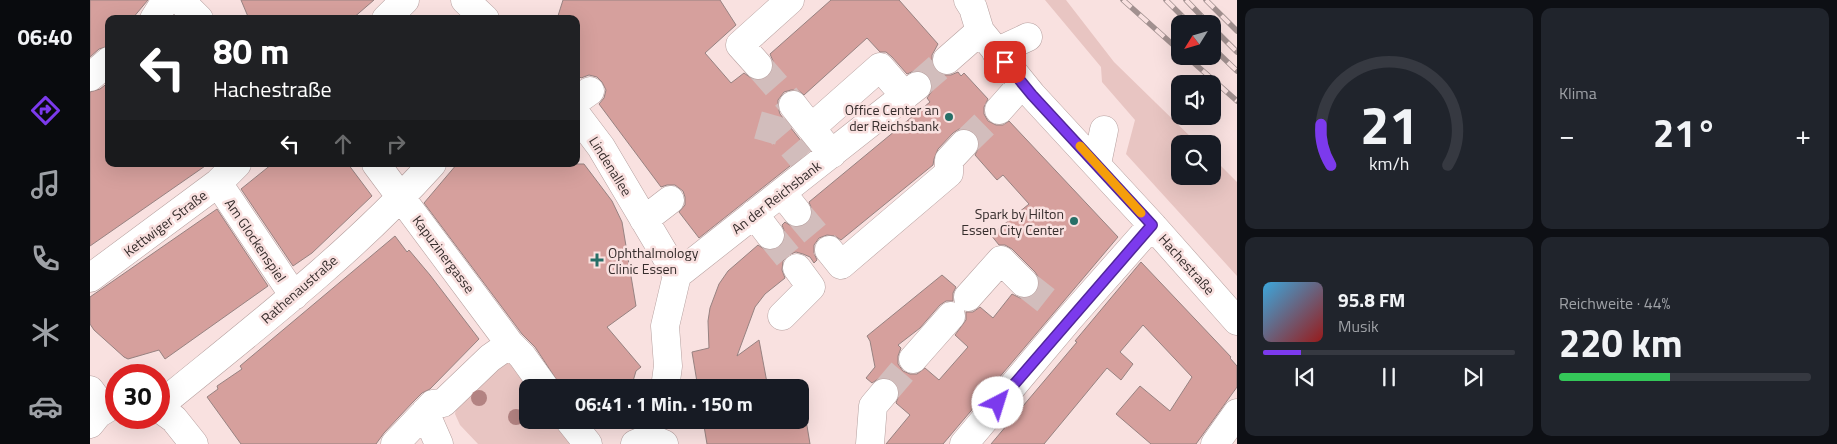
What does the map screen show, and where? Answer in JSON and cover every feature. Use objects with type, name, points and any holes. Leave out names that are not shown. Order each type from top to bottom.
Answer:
[{"type":"street","points":[[157,15],[166,0]]},
{"type":"street","points":[[180,0],[195,15]]},
{"type":"street","points":[[390,15],[405,0]]},
{"type":"street","points":[[465,0],[481,15]]},
{"type":"street","points":[[758,65],[740,45],[790,0]]},
{"type":"street","name":"Hachestraße","points":[[968,0],[988,41],[1022,84],[1152,225],[1237,321]]},
{"type":"street","points":[[947,60],[988,41],[1028,37]]},
{"type":"street","points":[[90,77],[105,64]]},
{"type":"street","name":"An der Reichsbank","points":[[677,275],[762,225],[789,203],[815,161],[911,91],[880,67],[812,128]]},
{"type":"street","points":[[999,110],[1022,84]]},
{"type":"street","points":[[793,105],[812,128],[815,161]]},
{"type":"street","name":"Lindenallee","points":[[580,119],[601,147],[677,275]]},
{"type":"street","points":[[1096,164],[1104,130]]},
{"type":"street","points":[[829,250],[841,265],[949,173],[949,160],[964,144]]},
{"type":"street","name":"Kettwiger Straße","points":[[90,278],[218,183],[234,167]]},
{"type":"street","name":"Kapuzinergasse","points":[[378,167],[442,250],[510,344],[522,356],[539,379]]},
{"type":"street","name":"Rathenaustraße","points":[[170,398],[294,296],[402,198],[429,167]]},
{"type":"street","name":"Am Glockenspiel","points":[[218,183],[294,296]]},
{"type":"street","points":[[644,220],[670,200]]},
{"type":"street","points":[[964,444],[1063,314],[1152,225]]},
{"type":"street","points":[[914,359],[1001,260],[1024,283]]},
{"type":"street","points":[[782,316],[811,287],[797,268]]},
{"type":"street","points":[[666,379],[668,366],[665,326],[677,275]]},
{"type":"street","points":[[396,436],[433,404],[443,403],[490,358],[510,344]]},
{"type":"street","name":"Kapuzinergasse","points":[[510,344],[511,365],[521,379]]},
{"type":"street","points":[[870,444],[872,406],[884,393]]},
{"type":"street","points":[[425,412],[439,444]]},
{"type":"street","points":[[1215,444],[1237,413]]},
{"type":"street","points":[[170,416],[194,444]]},
{"type":"street","points":[[559,429],[570,444]]},
{"type":"street","points":[[576,429],[588,444]]},
{"type":"shaded area","points":[[1045,0],[1066,0],[1114,62],[1171,118],[1171,125],[1179,125],[1189,135],[1171,135],[1171,185],[1221,185],[1221,166],[1237,182],[1237,276],[1126,154],[1135,120],[1102,82],[1101,67]]},
{"type":"shaded area","points":[[509,346],[536,379],[519,379],[519,429],[573,429],[584,444],[478,444],[460,425],[455,414],[460,389]]},
{"type":"building","points":[[90,0],[148,0],[135,15],[105,15],[105,47],[99,49],[90,57]]},
{"type":"building","points":[[241,0],[374,0],[357,15],[247,15]]},
{"type":"building","points":[[563,0],[720,0],[736,25],[705,53],[731,83],[744,73],[754,80],[762,80],[768,77],[773,69],[773,61],[770,54],[831,0],[899,0],[938,44],[932,55],[932,64],[936,71],[942,75],[951,75],[958,72],[961,76],[964,73],[988,99],[984,107],[984,114],[988,121],[996,125],[1003,125],[1009,121],[1118,237],[943,444],[886,444],[910,415],[896,403],[899,388],[894,381],[886,378],[878,379],[872,383],[866,378],[875,367],[870,341],[867,336],[942,275],[956,287],[953,293],[953,301],[946,301],[940,305],[920,328],[898,345],[901,348],[898,364],[903,371],[917,374],[925,368],[939,380],[968,347],[955,335],[966,320],[966,312],[973,312],[980,307],[993,318],[1012,294],[1020,298],[1028,298],[1035,294],[1039,287],[1039,278],[1035,272],[1012,249],[1005,245],[999,245],[991,235],[1029,204],[1003,175],[997,180],[975,155],[979,147],[979,140],[975,133],[967,129],[959,129],[938,149],[933,165],[841,240],[835,236],[827,235],[819,238],[814,245],[814,253],[817,260],[814,263],[810,257],[796,252],[788,255],[783,261],[782,270],[785,278],[765,294],[755,307],[737,356],[759,340],[766,379],[696,379],[692,352],[709,348],[708,321],[710,308],[719,284],[728,271],[758,245],[764,249],[772,250],[780,247],[785,241],[782,225],[785,222],[791,226],[799,227],[807,224],[811,218],[812,210],[809,202],[930,102],[927,98],[932,91],[932,83],[929,76],[922,71],[914,71],[907,74],[892,57],[886,52],[880,52],[867,38],[804,95],[798,90],[784,92],[778,100],[780,114],[809,151],[699,238],[679,212],[685,205],[683,191],[675,185],[661,187],[599,104],[604,98],[606,90],[602,82],[597,77],[589,75],[580,77],[580,15],[558,15]]},
{"type":"building","points":[[105,85],[105,167],[204,167],[90,246],[90,92]]},
{"type":"building","points":[[580,164],[584,164],[612,201],[622,222],[636,306],[607,327],[641,367],[636,371],[634,379],[556,379],[535,347],[522,334],[424,203],[454,167],[580,167]]},
{"type":"building","points":[[268,167],[350,167],[372,196],[312,253],[293,266],[241,189]]},
{"type":"building","points":[[217,209],[268,286],[165,359],[159,350],[128,359],[124,357],[94,330],[90,324],[90,297]]},
{"type":"building","points":[[395,236],[407,252],[409,250],[430,275],[479,339],[430,389],[422,393],[413,402],[376,444],[241,444],[207,397],[218,389],[217,386],[242,369],[240,366]]},
{"type":"building","points":[[1141,262],[1231,357],[1237,366],[1237,387],[1196,444],[1151,444],[1116,414],[1140,386],[1170,411],[1192,377],[1143,325],[1120,352],[1133,364],[1121,380],[1107,368],[1044,444],[991,444],[1077,342],[1075,341]]},
{"type":"building","points":[[704,429],[808,429],[810,444],[707,444]]},
{"type":"tunnel","points":[[917,86],[947,60]]},
{"type":"tunnel","points":[[758,65],[793,105]]},
{"type":"tunnel","points":[[964,144],[999,110]]},
{"type":"tunnel","points":[[758,125],[779,131],[802,158]]},
{"type":"tunnel","points":[[797,212],[829,250]]},
{"type":"tunnel","points":[[770,235],[797,268]]},
{"type":"tunnel","points":[[1024,283],[1057,309]]},
{"type":"tunnel","points":[[884,393],[913,359]]},
{"type":"railway","points":[[1123,0],[1171,43]]},
{"type":"railway","points":[[1166,0],[1181,15]]},
{"type":"railway","points":[[1186,0],[1200,15]]},
{"type":"railway","points":[[1206,0],[1237,31]]},
{"type":"railway","points":[[1221,36],[1237,52]]},
{"type":"railway","points":[[1221,56],[1237,71]]},
{"type":"railway","points":[[1196,65],[1237,101]]},
{"type":"slow traffic","points":[[1080,146],[1141,213]]},
{"type":"place","name":"Office Center an der Reichsbank","points":[[949,117]]},
{"type":"place","name":"Spark by Hilton Essen City Center","points":[[1074,221]]},
{"type":"place","name":"Ophthalmology Clinic Essen","points":[[597,260]]},
{"type":"route","points":[[998,403],[1152,225],[1032,95],[1005,62]]}]
